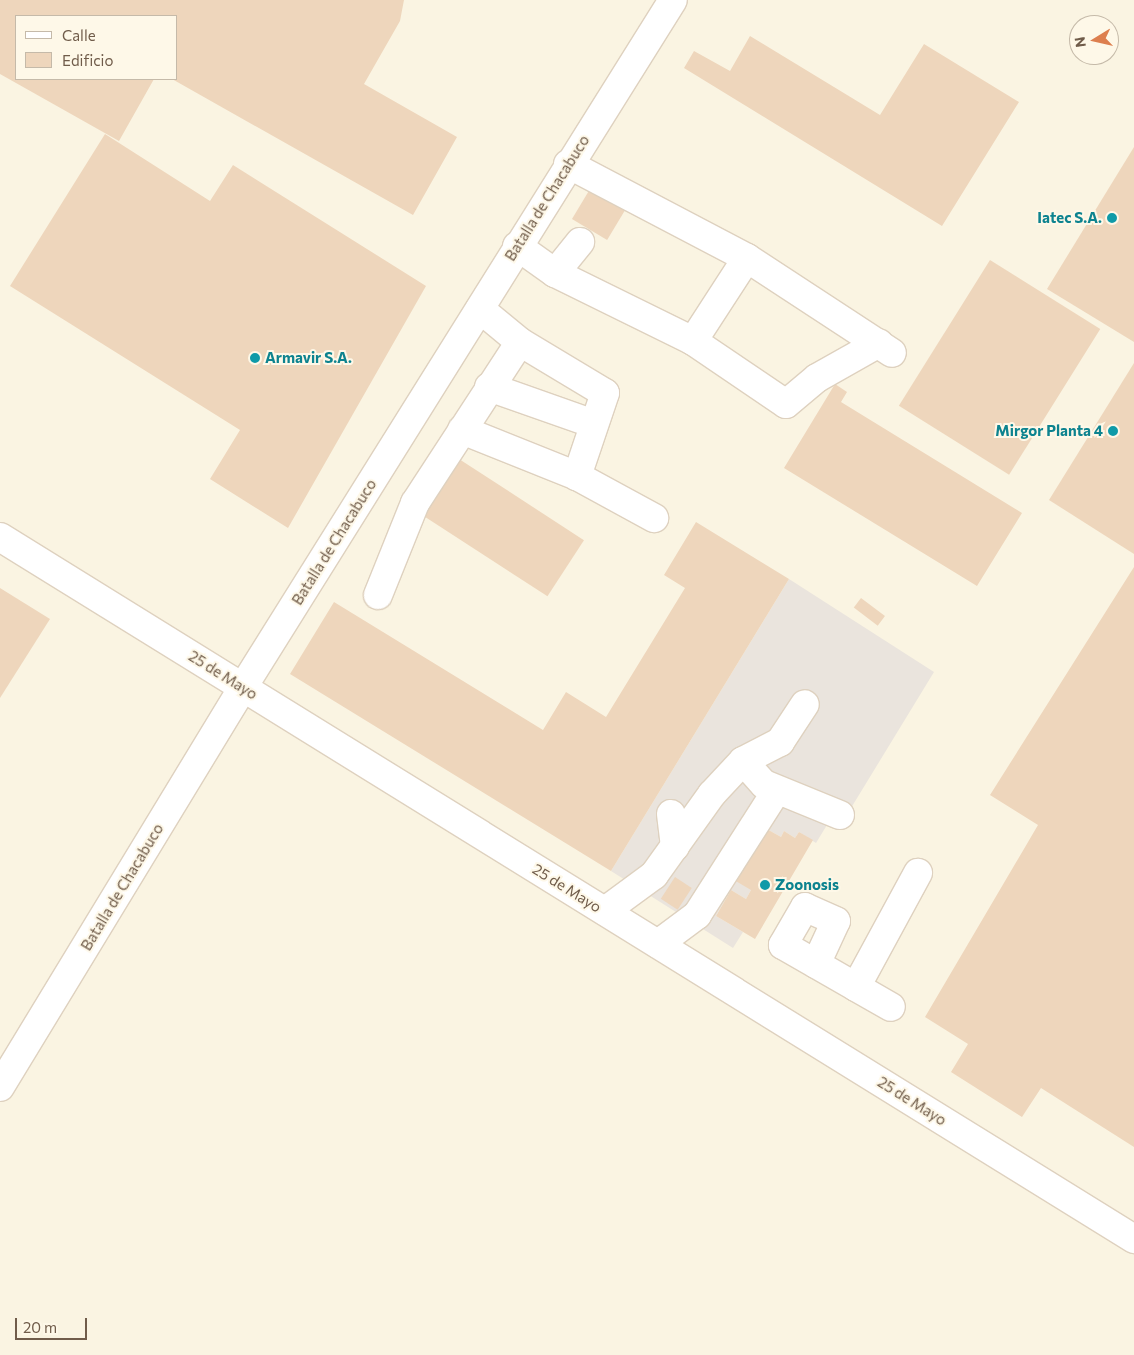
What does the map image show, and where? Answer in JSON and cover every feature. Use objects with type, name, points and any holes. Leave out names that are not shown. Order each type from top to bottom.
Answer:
[{"type":"street","name":"Batalla de Chacabuco","points":[[0,1088],[243,687],[480,309],[568,164],[673,0]]},
{"type":"street","points":[[517,246],[555,273],[693,341],[786,404],[817,378],[887,349],[747,258],[568,164]]},
{"type":"street","points":[[555,273],[580,242]]},
{"type":"street","points":[[693,341],[747,258]]},
{"type":"street","points":[[480,309],[520,342],[605,393],[576,476]]},
{"type":"street","points":[[378,595],[415,503],[488,387],[520,342]]},
{"type":"street","points":[[488,387],[594,424]]},
{"type":"street","points":[[462,430],[576,476],[654,518]]},
{"type":"street","name":"25 de Mayo","points":[[0,537],[1134,1239]]},
{"type":"street","points":[[605,911],[654,875],[712,794],[743,761],[780,742],[805,704]]},
{"type":"street","points":[[743,761],[764,784],[840,815]]},
{"type":"street","points":[[658,944],[697,915],[777,790]]},
{"type":"street","points":[[671,814],[674,847]]},
{"type":"street","points":[[856,987],[918,873]]},
{"type":"street","points":[[816,964],[891,1007]]},
{"type":"shaded area","points":[[789,579],[934,672],[840,826],[830,820],[816,843],[799,832],[795,838],[784,831],[781,837],[765,828],[751,890],[746,899],[731,890],[716,916],[743,932],[733,948],[611,871]]},
{"type":"building","points":[[0,0],[404,0],[400,21],[364,84],[457,137],[413,215],[174,80],[178,80],[178,15],[15,15],[15,80],[153,80],[119,141],[0,74]]},
{"type":"building","points":[[750,36],[880,115],[924,44],[1019,102],[942,226],[684,68],[694,51],[730,71]]},
{"type":"building","name":"Armavir S.A.","points":[[105,134],[210,201],[233,165],[426,286],[288,528],[210,479],[240,430],[10,286]]},
{"type":"building","name":"Iatec S.A.","points":[[1134,147],[1134,342],[1047,289]]},
{"type":"building","points":[[590,189],[625,210],[607,240],[572,219]]},
{"type":"building","points":[[990,260],[1100,329],[1009,475],[899,406]]},
{"type":"building","name":"Mirgor Planta 4","points":[[1134,363],[1134,554],[1049,500]]},
{"type":"building","points":[[835,384],[847,392],[841,402],[1022,513],[977,586],[784,468]]},
{"type":"building","points":[[459,459],[584,540],[547,596],[423,515]]},
{"type":"building","points":[[696,522],[789,579],[611,871],[290,674],[334,602],[543,730],[566,692],[606,717],[685,588],[664,575]]},
{"type":"building","points":[[1134,567],[1134,1147],[1041,1088],[1022,1117],[951,1072],[968,1044],[925,1017],[1038,825],[990,795]]},
{"type":"building","points":[[0,588],[50,619],[0,698]]},
{"type":"building","points":[[861,598],[885,616],[878,626],[854,608]]},
{"type":"building","name":"Zoonosis","points":[[765,828],[781,837],[784,831],[795,838],[799,832],[813,840],[755,939],[716,916],[731,890],[746,899],[751,890],[734,880]]},
{"type":"building","points":[[675,877],[692,888],[678,910],[661,899]]},
{"type":"place","name":"Iatec S.A.","points":[[1112,218]]},
{"type":"place","name":"Armavir S.A.","points":[[255,358]]},
{"type":"place","name":"Mirgor Planta 4","points":[[1113,431]]},
{"type":"place","name":"Zoonosis","points":[[765,885]]}]
